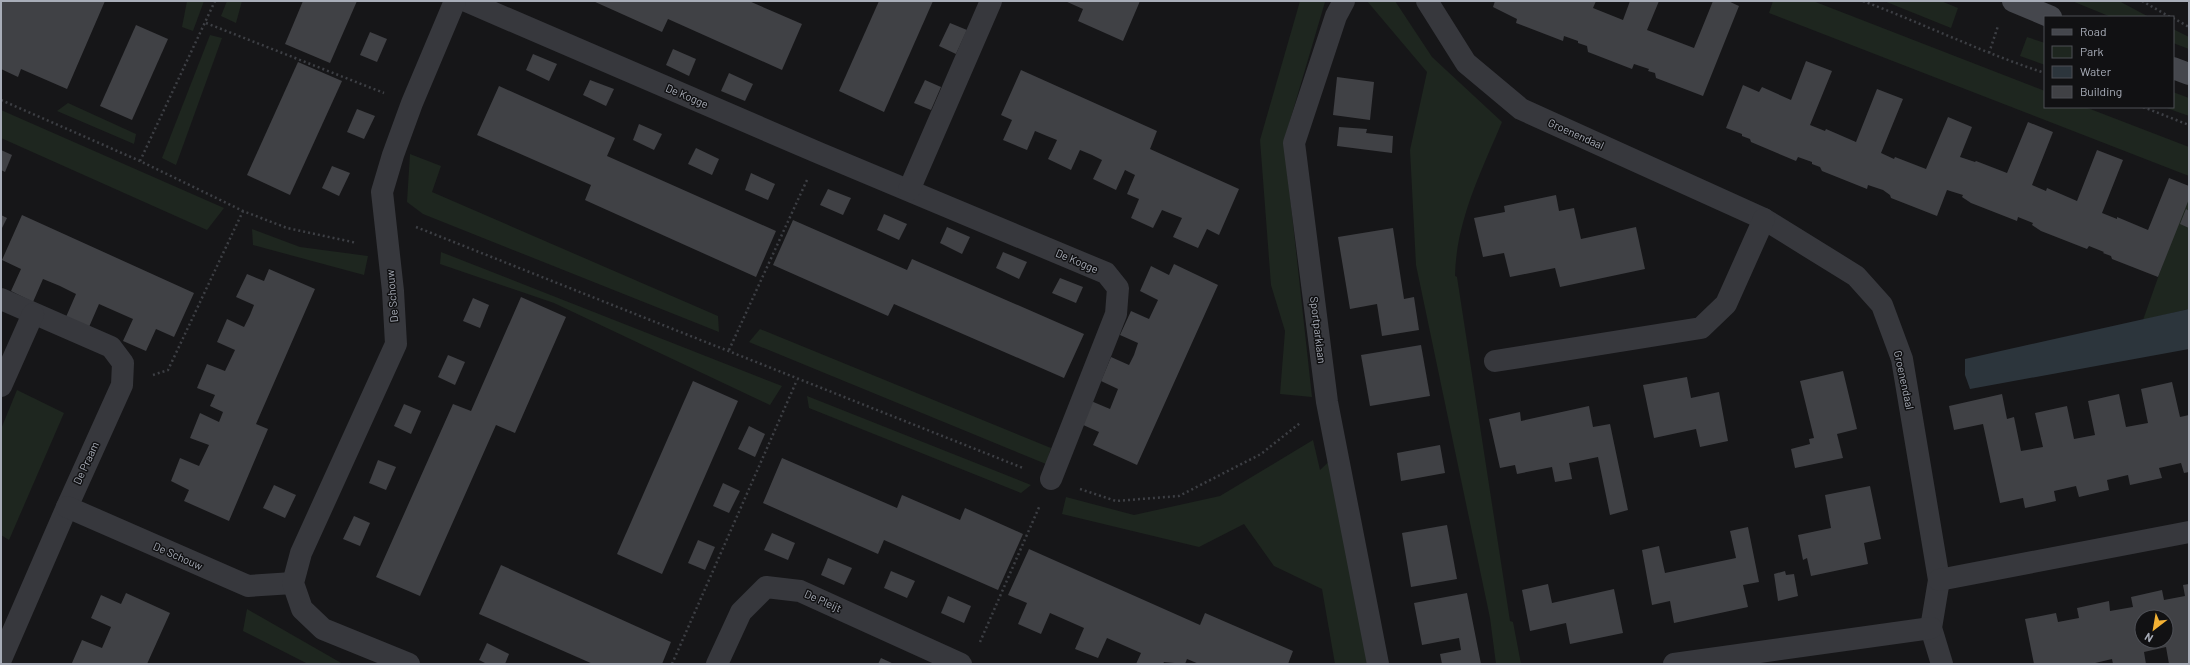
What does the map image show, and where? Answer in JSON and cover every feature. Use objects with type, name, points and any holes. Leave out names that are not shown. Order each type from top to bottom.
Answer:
[{"type":"street","name":"De Schouw","points":[[66,507],[248,586],[293,583],[301,553],[396,344],[393,291],[387,249],[382,192],[393,155],[412,104],[455,1]]},
{"type":"street","name":"De Kogge","points":[[466,1],[819,153],[1106,273],[1118,288],[1116,314],[1051,479]]},
{"type":"street","points":[[909,190],[991,1]]},
{"type":"street","name":"Sportparklaan","points":[[1344,1],[1336,16],[1294,143],[1327,402],[1378,664]]},
{"type":"street","name":"Groenendaal","points":[[1427,1],[1466,63],[1521,108],[1764,219],[1856,276],[1882,305],[1902,359],[1939,580],[1931,628],[1942,664]]},
{"type":"street","points":[[2013,1],[2049,16]]},
{"type":"street","points":[[2174,68],[2189,74]]},
{"type":"street","points":[[1495,361],[1701,328],[1726,304],[1764,219]]},
{"type":"street","name":"De Praam","points":[[1,299],[111,347],[123,363],[122,385],[66,507],[1,659]]},
{"type":"street","points":[[1,386],[33,314]]},
{"type":"street","points":[[1939,580],[2189,532]]},
{"type":"street","points":[[293,583],[302,609],[323,629],[409,664]]},
{"type":"street","name":"De Pleijt","points":[[717,664],[741,612],[766,587],[800,591],[961,664]]},
{"type":"street","points":[[1674,664],[1931,628]]},
{"type":"path","points":[[140,161],[215,1]]},
{"type":"path","points":[[1863,1],[1911,19],[1999,57],[2044,73]]},
{"type":"path","points":[[2142,1],[2168,16]]},
{"type":"path","points":[[2174,19],[2189,27]]},
{"type":"path","points":[[206,23],[412,104]]},
{"type":"path","points":[[1,100],[140,161],[243,211],[287,228],[387,249]]},
{"type":"path","points":[[2146,108],[2189,125]]},
{"type":"path","points":[[729,350],[819,153]]},
{"type":"path","points":[[122,385],[168,370],[243,211]]},
{"type":"path","points":[[384,215],[729,350],[797,380],[1051,479],[1116,501],[1179,496],[1261,454],[1327,402]]},
{"type":"path","points":[[672,664],[797,380]]},
{"type":"path","points":[[980,643],[1051,479]]},
{"type":"green space","points":[[187,1],[204,1],[193,31],[182,27]]},
{"type":"green space","points":[[227,1],[242,1],[236,23],[221,16]]},
{"type":"green space","points":[[1300,1],[1325,2],[1284,141],[1312,397],[1280,394],[1285,331],[1271,285],[1260,140]]},
{"type":"green space","points":[[1367,1],[1395,1],[1432,57],[1502,122],[1478,178],[1465,216],[1456,256],[1455,276],[1457,277],[1510,621],[1513,622],[1521,664],[1496,664],[1490,618],[1416,265],[1410,150],[1427,72]]},
{"type":"green space","points":[[1773,1],[1813,1],[2044,91],[2044,108],[2088,108],[2189,147],[2189,176],[1769,13]]},
{"type":"green space","points":[[1884,1],[1941,1],[1958,8],[1951,28]]},
{"type":"green space","points":[[2072,1],[2119,1],[2147,16],[2109,16]]},
{"type":"green space","points":[[2174,30],[2189,37],[2189,49],[2174,43]]},
{"type":"green space","points":[[210,35],[222,38],[176,165],[162,158]]},
{"type":"green space","points":[[2027,37],[2044,43],[2044,65],[2020,56]]},
{"type":"green space","points":[[2174,92],[2189,98],[2189,116],[2167,108],[2174,108]]},
{"type":"green space","points":[[68,103],[136,134],[134,144],[57,111]]},
{"type":"green space","points":[[1,110],[224,208],[207,230],[1,138]]},
{"type":"green space","points":[[410,154],[441,166],[432,192],[718,316],[719,332],[423,214],[407,202]]},
{"type":"green space","points":[[2189,190],[2189,309],[2143,320]]},
{"type":"green space","points":[[252,229],[300,247],[368,256],[364,275],[253,245]]},
{"type":"green space","points":[[441,252],[782,386],[770,405],[554,303],[440,264]]},
{"type":"green space","points":[[760,329],[1051,448],[1046,464],[749,342]]},
{"type":"green space","points":[[17,390],[64,413],[9,540],[1,535],[1,429]]},
{"type":"green space","points":[[807,396],[1031,485],[1021,493],[809,408]]},
{"type":"green space","points":[[1313,440],[1320,470],[1341,450],[1382,664],[1335,664],[1322,589],[1274,566],[1244,524],[1199,547],[1062,514],[1066,497],[1134,515],[1220,496]]},
{"type":"green space","points":[[247,609],[343,664],[308,664],[243,631]]},
{"type":"water","points":[[2189,309],[2189,349],[1970,389],[1965,375],[1965,359]]},
{"type":"building","points":[[1,1],[105,1],[67,89],[21,69],[18,77],[1,69]]},
{"type":"building","points":[[303,1],[357,1],[330,63],[285,44]]},
{"type":"building","points":[[593,1],[749,1],[802,24],[782,70],[668,19],[662,32]]},
{"type":"building","points":[[879,1],[933,1],[884,112],[839,91]]},
{"type":"building","points":[[1065,1],[1140,1],[1123,41],[1078,21],[1083,9]]},
{"type":"building","points":[[1495,1],[1596,1],[1593,8],[1623,20],[1630,1],[1659,1],[1647,30],[1694,48],[1713,1],[1728,1],[1739,6],[1703,96],[1656,78],[1655,73],[1648,71],[1649,69],[1634,64],[1632,69],[1588,52],[1587,46],[1578,43],[1578,41],[1564,36],[1563,41],[1516,23],[1517,19],[1493,7]]},
{"type":"building","points":[[950,23],[967,30],[956,54],[939,46]]},
{"type":"building","points":[[136,25],[168,39],[132,120],[100,106]]},
{"type":"building","points":[[370,32],[387,39],[377,62],[360,55]]},
{"type":"building","points":[[673,49],[696,59],[689,76],[666,65]]},
{"type":"building","points":[[533,54],[557,64],[549,81],[526,70]]},
{"type":"building","points":[[1806,61],[1832,71],[1810,125],[1825,131],[1826,129],[1856,142],[1877,89],[1903,99],[1881,153],[1894,159],[1895,157],[1926,169],[1948,117],[1972,127],[1960,157],[1975,162],[1976,161],[2007,173],[2028,122],[2053,132],[2032,185],[2046,191],[2047,188],[2077,201],[2097,150],[2123,160],[2102,213],[2117,219],[2117,217],[2148,230],[2169,178],[2189,186],[2189,199],[2158,277],[2112,259],[2111,256],[2103,253],[2104,252],[2089,246],[2087,249],[2041,231],[2032,225],[2033,223],[2018,217],[2017,221],[1971,203],[1962,197],[1963,195],[1947,190],[1937,216],[1891,198],[1890,195],[1883,190],[1868,185],[1867,189],[1822,171],[1820,167],[1812,164],[1812,162],[1798,157],[1796,161],[1751,142],[1750,139],[1742,136],[1742,134],[1726,128],[1743,85],[1759,92],[1762,87],[1791,100]]},
{"type":"building","points":[[298,62],[342,81],[290,195],[247,175]]},
{"type":"building","points":[[1021,70],[1157,131],[1150,149],[1239,189],[1219,235],[1207,229],[1198,248],[1173,237],[1182,218],[1162,210],[1153,228],[1131,218],[1139,199],[1127,194],[1135,175],[1125,170],[1116,190],[1093,179],[1102,160],[1092,155],[1080,150],[1071,170],[1048,159],[1057,140],[1035,131],[1027,150],[1003,140],[1012,120],[1001,115]]},
{"type":"building","points":[[729,73],[753,84],[745,101],[721,91]]},
{"type":"building","points":[[1337,77],[1374,82],[1370,120],[1333,115]]},
{"type":"building","points":[[590,80],[614,89],[606,106],[583,95]]},
{"type":"building","points":[[925,80],[941,87],[931,110],[914,103]]},
{"type":"building","points":[[499,86],[615,138],[607,156],[776,231],[756,277],[585,200],[591,185],[477,135]]},
{"type":"building","points":[[357,109],[375,116],[364,139],[347,132]]},
{"type":"building","points":[[639,124],[662,134],[654,150],[633,140]]},
{"type":"building","points":[[1339,127],[1367,129],[1366,133],[1393,136],[1392,153],[1337,146]]},
{"type":"building","points":[[696,148],[719,159],[712,175],[688,164]]},
{"type":"building","points":[[1,150],[12,155],[5,172],[1,170]]},
{"type":"building","points":[[332,166],[350,173],[339,196],[322,188]]},
{"type":"building","points":[[751,173],[775,184],[768,200],[745,190]]},
{"type":"building","points":[[828,189],[851,198],[843,215],[820,205]]},
{"type":"building","points":[[1556,195],[1559,211],[1574,208],[1581,239],[1636,227],[1645,269],[1560,287],[1555,268],[1510,277],[1504,253],[1483,257],[1474,218],[1505,212],[1504,206]]},
{"type":"building","points":[[2186,209],[2189,211],[2189,228],[2180,224]]},
{"type":"building","points":[[884,214],[907,224],[899,240],[877,230]]},
{"type":"building","points":[[1,215],[7,218],[1,230]]},
{"type":"building","points":[[22,215],[194,293],[174,337],[156,329],[146,351],[123,341],[133,319],[99,304],[89,327],[66,317],[76,294],[60,286],[43,279],[33,302],[11,291],[21,269],[2,260]]},
{"type":"building","points":[[793,220],[907,270],[912,259],[1084,334],[1064,378],[894,304],[888,316],[773,265]]},
{"type":"building","points":[[947,227],[970,237],[962,254],[940,243]]},
{"type":"building","points":[[1393,228],[1404,299],[1414,297],[1419,330],[1382,336],[1377,304],[1350,309],[1338,237]]},
{"type":"building","points":[[1003,252],[1027,262],[1019,279],[996,268]]},
{"type":"building","points":[[1174,264],[1218,285],[1137,465],[1093,445],[1099,432],[1081,424],[1091,401],[1110,409],[1118,389],[1101,381],[1111,357],[1129,365],[1134,355],[1138,343],[1120,335],[1131,311],[1149,319],[1158,300],[1140,291],[1151,266],[1169,275]]},
{"type":"building","points":[[269,269],[315,289],[256,424],[268,429],[229,521],[184,501],[189,490],[171,481],[180,458],[199,466],[209,445],[190,438],[200,413],[219,422],[223,412],[210,406],[215,395],[197,388],[207,364],[225,371],[235,350],[217,342],[227,319],[244,327],[250,315],[254,305],[236,297],[247,274],[264,281]]},
{"type":"building","points":[[1060,278],[1083,287],[1076,303],[1052,293]]},
{"type":"building","points":[[521,297],[566,317],[515,433],[496,425],[420,596],[376,577],[453,404],[471,411]]},
{"type":"building","points":[[473,298],[489,305],[480,328],[463,321]]},
{"type":"building","points":[[1421,345],[1430,396],[1370,406],[1361,355]]},
{"type":"building","points":[[448,355],[465,362],[455,385],[438,377]]},
{"type":"building","points":[[1843,371],[1857,429],[1837,434],[1843,458],[1795,468],[1791,449],[1810,444],[1809,439],[1814,438],[1800,381]]},
{"type":"building","points":[[1687,377],[1691,398],[1719,392],[1728,441],[1700,447],[1696,429],[1654,438],[1643,385]]},
{"type":"building","points":[[693,381],[738,401],[662,574],[617,554]]},
{"type":"building","points":[[2172,382],[2180,417],[2189,415],[2189,472],[2184,473],[2181,463],[2159,468],[2162,478],[2130,485],[2128,475],[2107,480],[2109,490],[2079,497],[2076,486],[2054,491],[2056,501],[2025,508],[2023,498],[2000,503],[1983,424],[1954,430],[1949,406],[2002,394],[2007,419],[2014,417],[2021,451],[2043,447],[2035,413],[2067,406],[2074,439],[2095,435],[2088,401],[2119,394],[2126,427],[2148,423],[2141,389]]},
{"type":"building","points":[[404,404],[421,411],[411,434],[394,426]]},
{"type":"building","points":[[1589,406],[1593,427],[1610,424],[1628,510],[1610,515],[1598,457],[1569,463],[1572,479],[1555,482],[1552,467],[1517,474],[1515,465],[1500,468],[1489,419],[1520,412],[1521,421]]},
{"type":"building","points":[[749,426],[765,434],[755,457],[738,449]]},
{"type":"building","points":[[1440,445],[1445,473],[1401,481],[1397,453]]},
{"type":"building","points":[[782,458],[897,508],[902,495],[960,520],[965,508],[1023,534],[998,590],[884,540],[878,554],[763,503]]},
{"type":"building","points":[[378,460],[396,467],[386,490],[369,483]]},
{"type":"building","points":[[723,483],[740,491],[729,513],[713,506]]},
{"type":"building","points":[[274,485],[296,495],[285,518],[263,508]]},
{"type":"building","points":[[1870,486],[1881,539],[1864,543],[1868,564],[1811,576],[1807,558],[1803,560],[1798,535],[1831,528],[1825,495]]},
{"type":"building","points":[[354,516],[370,523],[360,546],[343,539]]},
{"type":"building","points":[[1447,525],[1457,579],[1411,587],[1402,533]]},
{"type":"building","points":[[1748,527],[1759,582],[1743,585],[1748,607],[1674,623],[1670,601],[1652,605],[1642,550],[1659,546],[1665,573],[1736,558],[1730,531]]},
{"type":"building","points":[[772,533],[795,543],[788,560],[764,550]]},
{"type":"building","points":[[698,540],[715,547],[705,570],[688,563]]},
{"type":"building","points":[[1029,549],[1200,625],[1205,613],[1293,651],[1288,664],[1199,664],[1187,659],[1185,664],[1164,662],[1163,664],[1136,664],[1141,653],[1107,638],[1098,658],[1075,649],[1084,628],[1050,613],[1041,634],[1018,624],[1027,603],[1008,595]]},
{"type":"building","points":[[828,558],[852,568],[844,585],[821,575]]},
{"type":"building","points":[[501,565],[671,642],[662,664],[593,664],[479,614]]},
{"type":"building","points":[[891,571],[915,581],[907,598],[884,588]]},
{"type":"building","points":[[1785,571],[1786,575],[1794,574],[1798,596],[1778,601],[1774,574]]},
{"type":"building","points":[[1548,584],[1552,603],[1614,589],[1623,633],[1570,644],[1566,623],[1530,631],[1522,590]]},
{"type":"building","points":[[2189,584],[2189,664],[2169,664],[2166,649],[2174,649],[2174,609],[2134,609],[2134,649],[2157,649],[2144,652],[2146,664],[2113,664],[2112,659],[2091,664],[2034,664],[2025,619],[2056,613],[2058,622],[2079,618],[2077,608],[2109,601],[2110,611],[2133,607],[2131,597],[2162,590],[2164,600],[2185,596],[2183,585]]},
{"type":"building","points":[[126,593],[170,613],[147,664],[72,663],[82,640],[102,648],[111,627],[91,618],[101,595],[121,604]]},
{"type":"building","points":[[1467,593],[1481,664],[1442,664],[1440,654],[1461,650],[1459,638],[1422,645],[1414,603]]},
{"type":"building","points":[[948,596],[971,606],[964,623],[941,613]]},
{"type":"building","points":[[487,643],[509,654],[505,664],[487,664],[479,660]]},
{"type":"building","points":[[881,658],[894,664],[878,664]]}]
